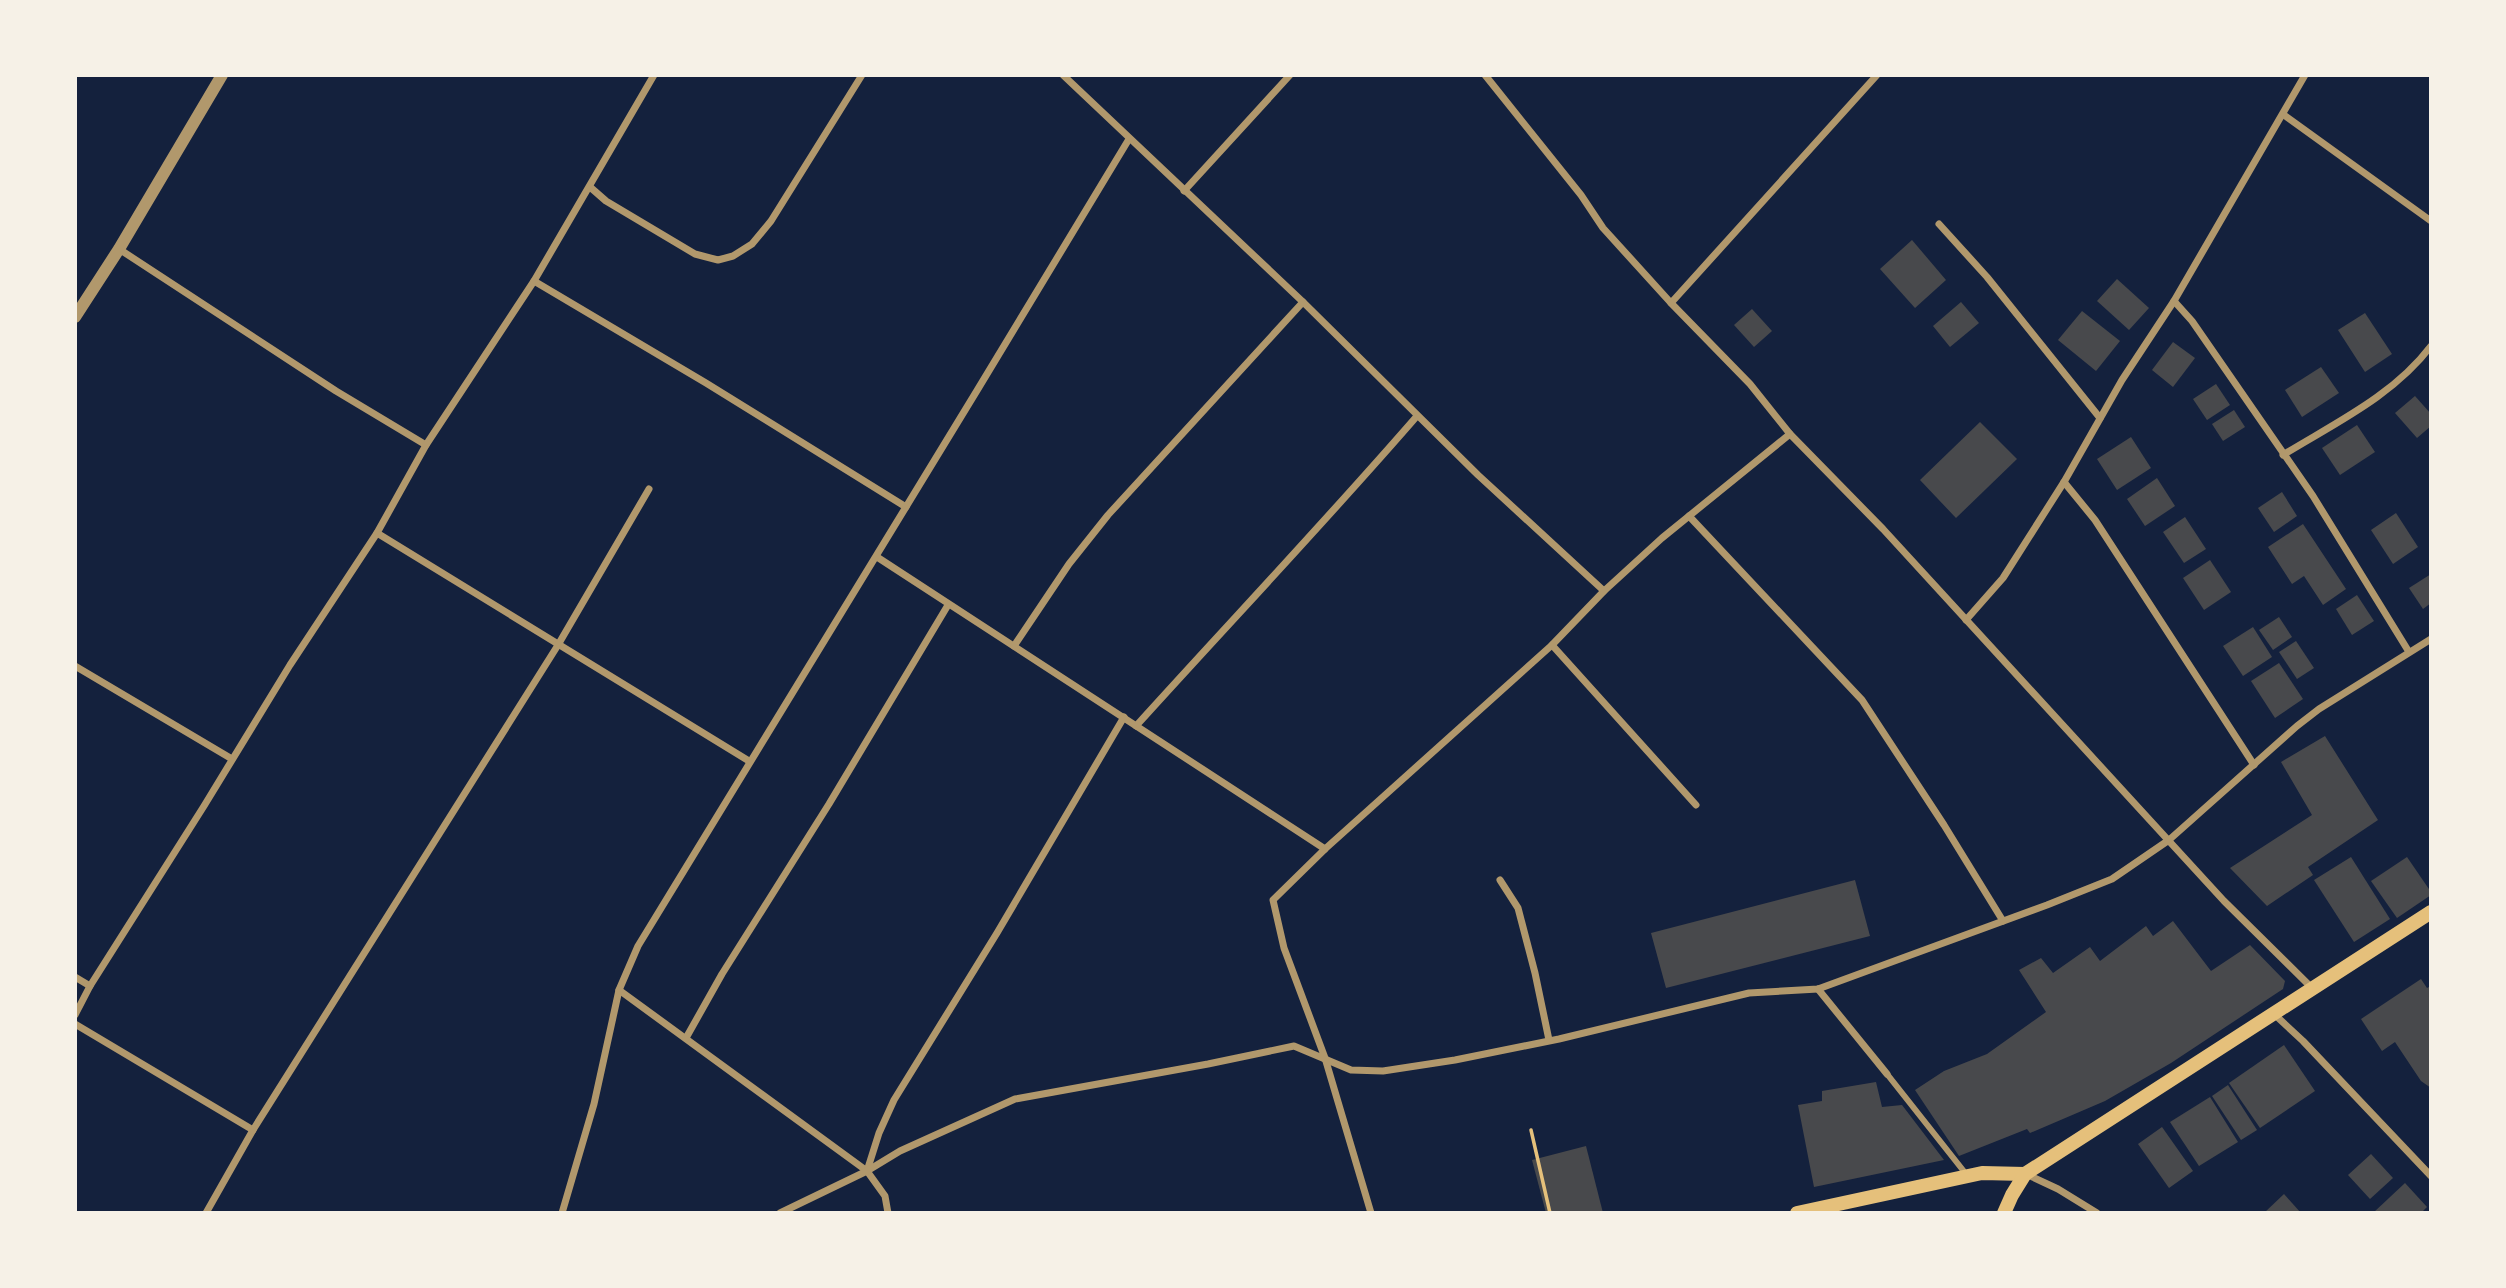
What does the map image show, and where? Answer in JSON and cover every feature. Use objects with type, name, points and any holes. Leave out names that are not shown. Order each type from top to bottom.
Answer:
[{"type":"main road","points":[[2004,1213],[2025,1174],[2431,912]]},
{"type":"main road","points":[[1797,1213],[1982,1173],[2025,1174]]},
{"type":"street","points":[[75,317],[119,250],[222,75]]},
{"type":"street","points":[[75,1015],[90,986],[290,664],[377,533],[426,445],[534,281],[654,75]]},
{"type":"street","points":[[590,187],[606,201],[695,254],[718,260],[733,256],[752,244],[771,221],[862,75]]},
{"type":"street","points":[[1063,75],[1303,302],[1417,416],[1604,591]]},
{"type":"street","points":[[1184,191],[1290,75]]},
{"type":"street","points":[[1485,75],[1604,228],[1671,303],[1750,384],[1790,434],[1883,529],[2224,901],[2312,989]]},
{"type":"street","points":[[1862,75],[1870,82]]},
{"type":"street","points":[[1671,303],[1877,75]]},
{"type":"street","points":[[1966,620],[2003,578],[2064,482],[2122,380],[2174,301],[2305,75]]},
{"type":"street","points":[[2284,115],[2431,221]]},
{"type":"street","points":[[562,1213],[594,1104],[619,990],[638,946],[1129,139]]},
{"type":"street","points":[[1939,224],[1987,277],[2100,418]]},
{"type":"street","points":[[119,250],[426,445]]},
{"type":"street","points":[[534,281],[706,383],[905,507]]},
{"type":"street","points":[[2174,301],[2200,332],[2313,496],[2409,652]]},
{"type":"street","points":[[1014,646],[1069,564],[1108,514],[1303,302]]},
{"type":"street","points":[[2283,455],[2370,402],[2418,364],[2431,346]]},
{"type":"street","points":[[1136,726],[1343,502],[1417,416]]},
{"type":"street","points":[[1371,1213],[1325,1058],[1284,948],[1273,900],[1325,849],[1552,645],[1604,591],[1689,516],[1790,434]]},
{"type":"street","points":[[2064,482],[2095,520],[2254,765]]},
{"type":"street","points":[[206,1213],[253,1130],[558,645],[649,489]]},
{"type":"street","points":[[1689,516],[1862,700],[2003,921]]},
{"type":"street","points":[[377,533],[749,761]]},
{"type":"street","points":[[877,557],[1325,849]]},
{"type":"street","points":[[686,1038],[722,974],[829,804],[948,605]]},
{"type":"street","points":[[780,1213],[867,1171],[900,1151],[1015,1099],[1294,1046],[1351,1070],[1383,1071],[1455,1060],[1549,1040],[1749,993],[1818,989],[2112,879],[2169,840],[2319,709],[2431,639]]},
{"type":"street","points":[[1552,645],[1696,805]]},
{"type":"street","points":[[75,666],[232,760]]},
{"type":"street","points":[[867,1171],[879,1133],[894,1100],[997,933],[1124,717]]},
{"type":"street","points":[[1500,880],[1518,908],[1549,1040]]},
{"type":"street","points":[[75,976],[90,986]]},
{"type":"street","points":[[1818,989],[1968,1177]]},
{"type":"street","points":[[619,990],[867,1171],[885,1196],[888,1213]]},
{"type":"street","points":[[2274,1014],[2431,1176]]},
{"type":"street","points":[[75,1024],[253,1130]]},
{"type":"street","points":[[2025,1174],[2058,1189],[2097,1213]]},
{"type":"path","points":[[1531,1130],[1550,1213]]},
{"type":"building","points":[[1912,240],[1946,280],[1915,308],[1880,269]]},
{"type":"building","points":[[2117,279],[2149,308],[2129,330],[2097,301]]},
{"type":"building","points":[[1961,302],[1979,323],[1950,347],[1933,326]]},
{"type":"building","points":[[1752,309],[1772,331],[1754,347],[1734,325]]},
{"type":"building","points":[[2082,311],[2120,341],[2096,371],[2058,340]]},
{"type":"building","points":[[2365,313],[2392,354],[2365,372],[2338,330]]},
{"type":"building","points":[[2173,342],[2195,358],[2173,387],[2152,370]]},
{"type":"building","points":[[2321,367],[2339,393],[2302,417],[2285,390]]},
{"type":"building","points":[[2216,384],[2230,405],[2207,420],[2193,399]]},
{"type":"building","points":[[2415,396],[2431,414],[2431,426],[2417,438],[2395,413]]},
{"type":"building","points":[[2234,410],[2245,427],[2223,441],[2212,424]]},
{"type":"building","points":[[1980,422],[2017,459],[1956,518],[1920,480]]},
{"type":"building","points":[[2357,425],[2375,452],[2340,475],[2322,448]]},
{"type":"building","points":[[2131,437],[2151,468],[2117,490],[2097,459]]},
{"type":"building","points":[[2157,478],[2175,506],[2145,526],[2127,499]]},
{"type":"building","points":[[2282,492],[2297,516],[2274,532],[2258,508]]},
{"type":"building","points":[[2396,513],[2418,547],[2393,564],[2371,530]]},
{"type":"building","points":[[2185,517],[2206,549],[2184,563],[2163,532]]},
{"type":"building","points":[[2303,524],[2346,589],[2323,605],[2304,576],[2292,584],[2268,547]]},
{"type":"building","points":[[2210,560],[2231,592],[2204,610],[2183,578]]},
{"type":"building","points":[[2431,574],[2431,603],[2423,609],[2409,588]]},
{"type":"building","points":[[2357,595],[2374,621],[2352,635],[2336,609]]},
{"type":"building","points":[[2279,617],[2292,637],[2273,650],[2259,630]]},
{"type":"building","points":[[2253,627],[2272,657],[2243,676],[2223,646]]},
{"type":"building","points":[[2296,641],[2314,668],[2297,679],[2279,652]]},
{"type":"building","points":[[2279,663],[2303,699],[2275,718],[2251,681]]},
{"type":"building","points":[[2325,736],[2378,820],[2308,867],[2313,875],[2267,906],[2230,868],[2312,815],[2281,762]]},
{"type":"building","points":[[2351,857],[2390,919],[2354,942],[2314,880]]},
{"type":"building","points":[[2407,857],[2431,895],[2397,918],[2371,881]]},
{"type":"building","points":[[1855,880],[1870,936],[1666,988],[1651,933]]},
{"type":"building","points":[[2173,921],[2211,971],[2250,945],[2285,981],[2283,989],[2171,1063],[2105,1101],[2030,1133],[2027,1129],[1959,1156],[1915,1090],[1944,1071],[1987,1054],[2046,1012],[2019,970],[2041,958],[2053,973],[2090,947],[2100,961],[2146,926],[2153,936]]},
{"type":"building","points":[[2421,979],[2427,988],[2431,986],[2431,1088],[2421,1081],[2395,1042],[2382,1051],[2361,1019]]},
{"type":"building","points":[[2284,1045],[2315,1091],[2260,1128],[2229,1083]]},
{"type":"building","points":[[1876,1082],[1882,1107],[1902,1105],[1944,1160],[1814,1187],[1798,1105],[1822,1101],[1822,1091]]},
{"type":"building","points":[[2228,1085],[2257,1130],[2241,1140],[2212,1096]]},
{"type":"building","points":[[2210,1097],[2238,1142],[2199,1166],[2170,1122]]},
{"type":"building","points":[[2162,1127],[2193,1171],[2169,1188],[2138,1144]]},
{"type":"building","points":[[1586,1146],[1603,1213],[1546,1213],[1532,1160]]},
{"type":"building","points":[[2371,1154],[2393,1178],[2370,1199],[2348,1175]]},
{"type":"building","points":[[2405,1183],[2427,1207],[2421,1213],[2373,1213]]},
{"type":"building","points":[[2284,1194],[2301,1213],[2264,1213]]}]
